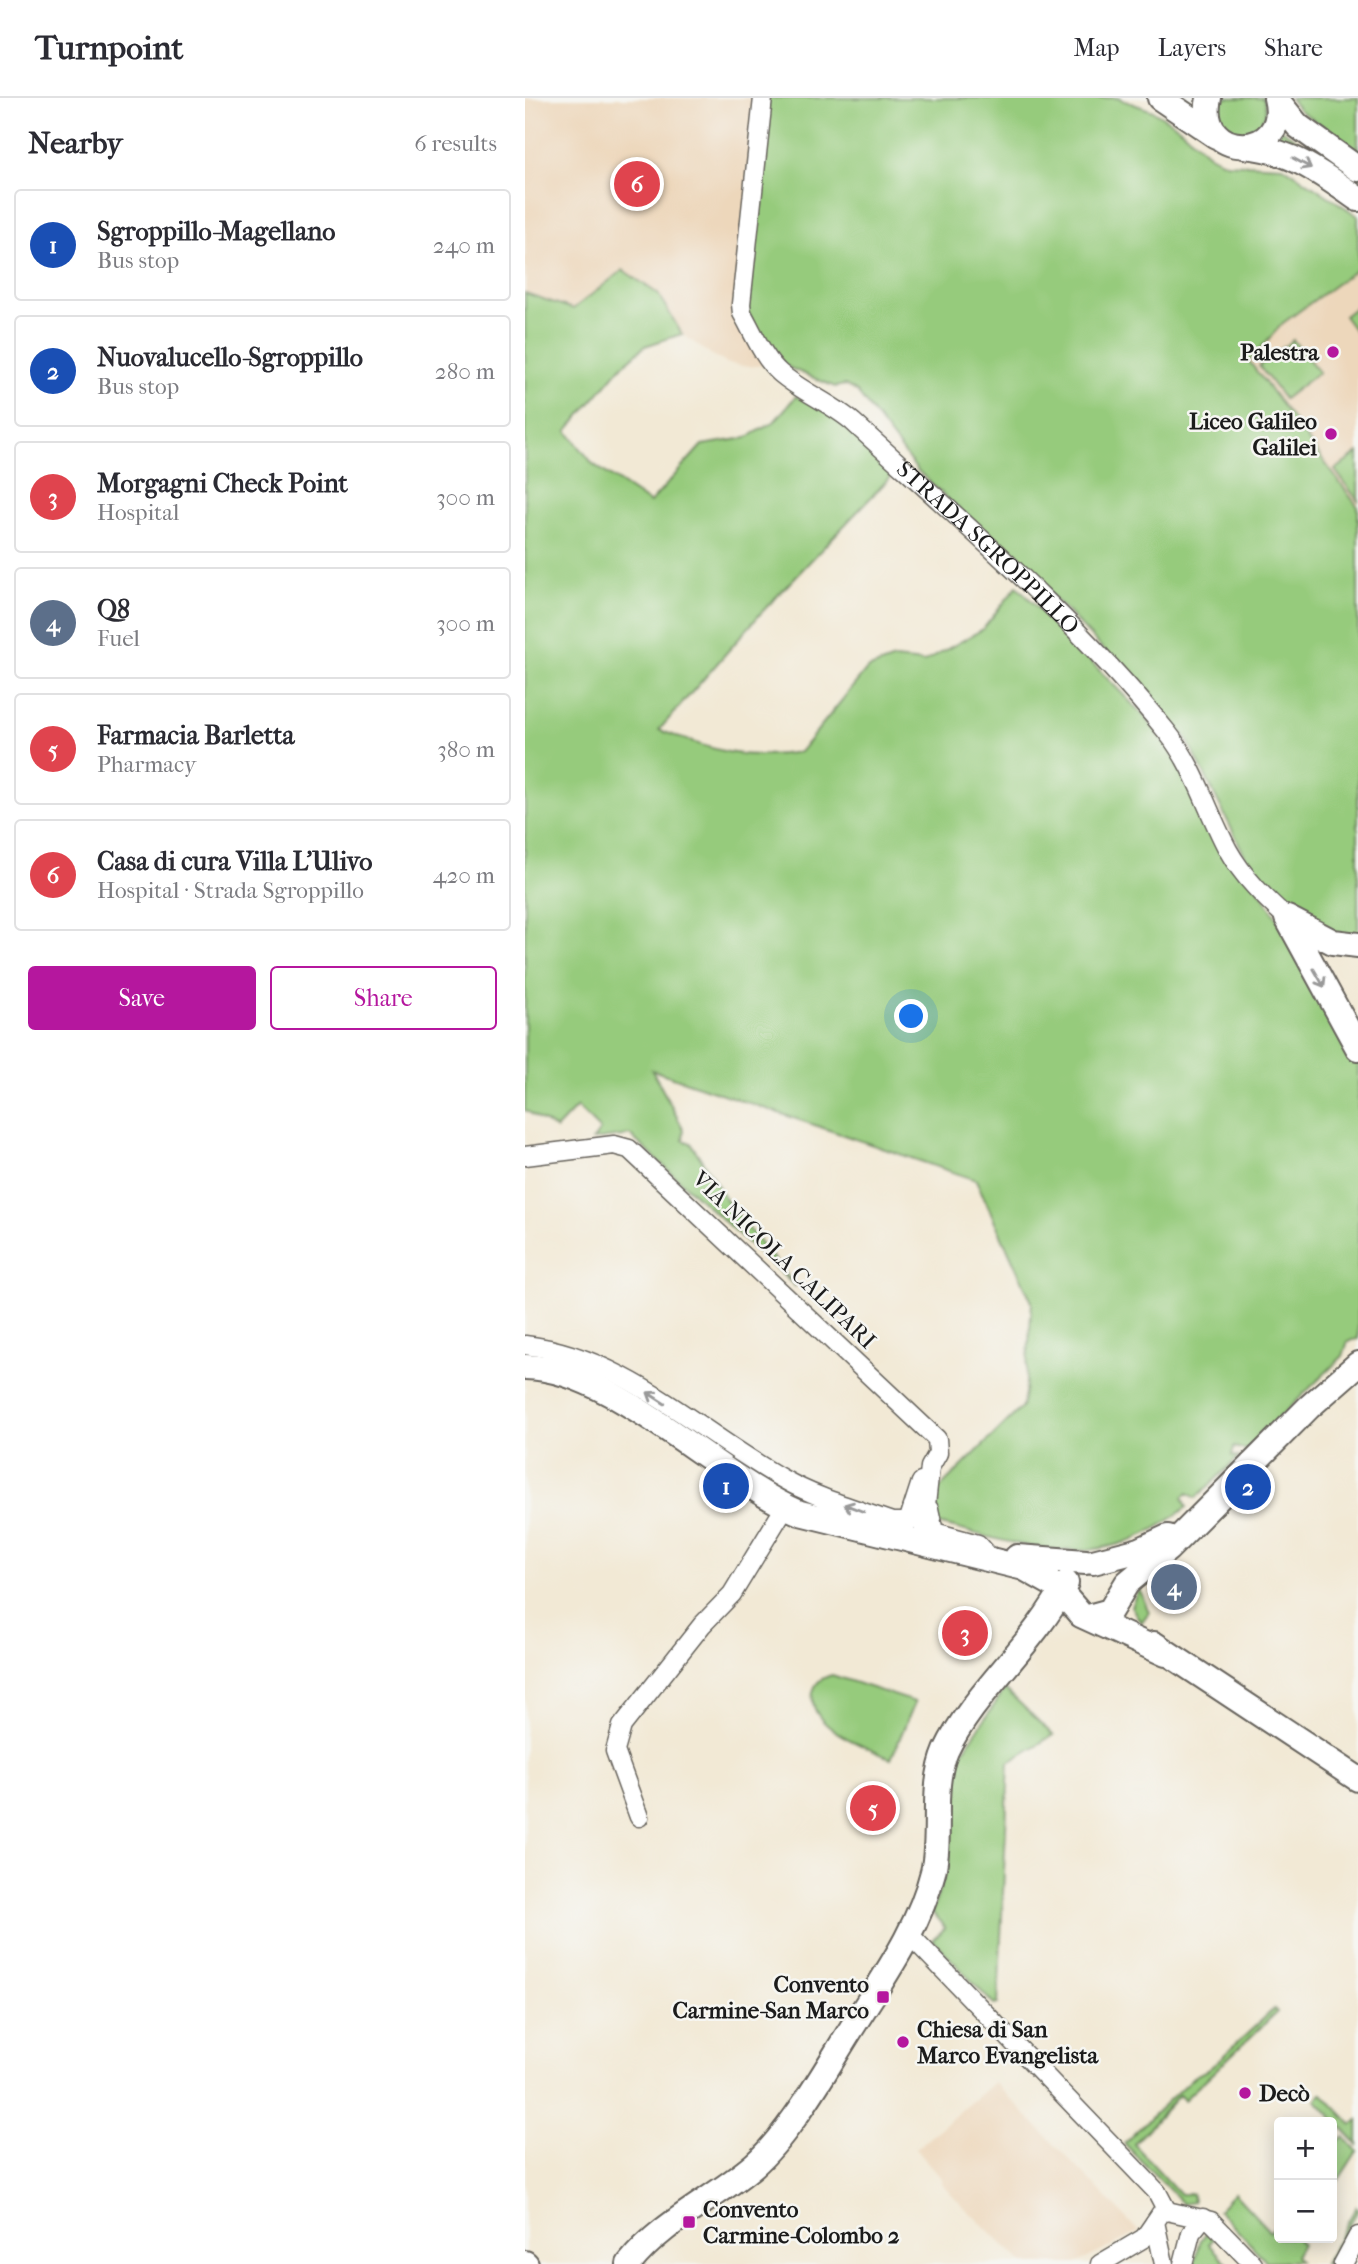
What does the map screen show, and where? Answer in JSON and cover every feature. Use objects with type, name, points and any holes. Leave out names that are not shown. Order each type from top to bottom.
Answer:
[{"type":"main road","points":[[1160,98],[1231,143],[1268,149],[1297,159],[1358,199]]},
{"type":"main road","points":[[1209,98],[1207,117],[1210,126],[1231,143],[1259,142],[1273,129],[1279,110],[1277,99]]},
{"type":"main road","points":[[1277,99],[1298,126],[1358,169]]},
{"type":"main road","name":"STRADA SGROPPILLO","points":[[1287,918],[1333,942],[1358,945]]},
{"type":"main road","points":[[1287,918],[1358,1048]]},
{"type":"main road","points":[[1019,1654],[1054,1628],[1087,1616],[1104,1615],[1127,1583],[1168,1549],[1187,1526],[1309,1407],[1358,1364]]},
{"type":"main road","points":[[525,1367],[555,1370],[589,1382],[754,1490],[785,1507],[891,1529],[922,1543],[974,1553],[1024,1568],[1064,1591],[1075,1611],[1166,1654],[1358,1779]]},
{"type":"main road","points":[[629,2264],[654,2236],[755,2164],[815,2087],[909,1934],[932,1873],[945,1753],[971,1714],[1019,1654],[1064,1591],[1073,1570],[1089,1562],[1140,1550],[1187,1526]]},
{"type":"main road","points":[[974,1553],[1089,1562],[1112,1570],[1119,1581],[1119,1596],[1124,1616],[1166,1654]]},
{"type":"main road","points":[[1024,1568],[1038,1590],[1045,1618]]},
{"type":"street","name":"STRADA SGROPPILLO","points":[[763,98],[741,304],[767,358],[781,374],[853,422],[1013,569],[1154,716],[1187,762],[1238,867],[1256,890],[1287,918]]},
{"type":"street","name":"VIA NICOLA CALIPARI","points":[[525,1156],[614,1145],[637,1154],[937,1439],[938,1453],[930,1467],[922,1543]]},
{"type":"street","points":[[525,1345],[584,1357],[642,1388],[785,1480],[891,1529],[908,1522],[916,1490],[930,1467]]},
{"type":"street","points":[[927,1495],[934,1532],[978,1544],[974,1553]]},
{"type":"street","points":[[639,1817],[615,1751],[622,1726],[702,1625],[732,1594],[785,1507]]},
{"type":"street","points":[[909,1934],[1029,2056],[1161,2211],[1164,2264]]},
{"type":"street","points":[[1161,2211],[1212,2221],[1253,2264]]},
{"type":"street","points":[[1100,2264],[1144,2238],[1161,2211]]},
{"type":"street","points":[[1184,2264],[1191,2233],[1203,2218]]},
{"type":"street","points":[[1343,2264],[1358,2236]]},
{"type":"street","points":[[1120,2254],[1144,2250],[1157,2256],[1164,2264]]},
{"type":"shaded area","points":[[525,98],[759,98],[765,365],[748,367],[726,363],[707,352],[682,334],[658,294],[573,309],[525,293]]},
{"type":"shaded area","name":"Liceo Galileo Galilei","points":[[1358,268],[1358,507],[1249,361],[1283,323]]},
{"type":"shaded area","points":[[994,2082],[1139,2232],[1076,2264],[1024,2264],[966,2209],[941,2183],[943,2180],[916,2149]]},
{"type":"green space","points":[[768,98],[1117,98],[1153,111],[1176,125],[1211,156],[1226,163],[1283,166],[1358,216],[1358,268],[1283,323],[1249,361],[1358,507],[1358,936],[1347,938],[1305,921],[1255,876],[1186,737],[1062,606],[917,470],[857,392],[845,385],[835,387],[785,366],[774,356],[747,312]]},
{"type":"green space","points":[[1217,98],[1263,98],[1263,120],[1247,132],[1232,133],[1219,122]]},
{"type":"green space","points":[[1290,98],[1358,98],[1358,150],[1299,110]]},
{"type":"green space","points":[[1281,129],[1358,180],[1358,187],[1301,149],[1275,140]]},
{"type":"green space","points":[[623,270],[658,294],[682,334],[645,346],[621,367],[567,431],[593,464],[650,503],[702,445],[746,438],[774,422],[796,396],[843,420],[896,471],[762,612],[659,730],[728,752],[760,755],[800,752],[867,669],[894,659],[924,662],[983,629],[1017,586],[1147,719],[1185,772],[1282,926],[1358,1057],[1358,1339],[1348,1341],[1343,1356],[1246,1450],[1234,1447],[1232,1456],[1239,1457],[1196,1498],[1188,1493],[1183,1497],[1187,1507],[1156,1529],[1125,1542],[1096,1549],[1066,1550],[1005,1541],[938,1524],[936,1492],[1022,1407],[1025,1394],[1032,1302],[976,1180],[652,1070],[684,1130],[683,1140],[691,1143],[729,1204],[796,1287],[630,1135],[593,1140],[600,1130],[577,1107],[556,1129],[525,1110],[525,293],[573,309]]},
{"type":"green space","points":[[1358,305],[1358,335],[1344,316]]},
{"type":"green space","points":[[1293,340],[1319,372],[1284,399],[1259,366]]},
{"type":"green space","points":[[1358,453],[1358,501],[1335,470]]},
{"type":"green space","points":[[1139,1588],[1149,1612],[1141,1623],[1131,1606]]},
{"type":"green space","points":[[832,1675],[915,1702],[891,1759],[840,1734],[819,1716],[814,1705],[813,1692],[820,1680]]},
{"type":"green space","points":[[1005,1689],[1053,1735],[1009,1762],[998,2004],[994,2005],[933,1940],[945,1928],[932,1912],[948,1865],[957,1760]]},
{"type":"green space","points":[[1274,2009],[1277,2012],[1184,2100],[1179,2095],[1134,2144],[1180,2194],[1192,2194],[1193,2202],[1183,2204],[1124,2143],[1193,2077],[1209,2069]]},
{"type":"green space","points":[[1322,2093],[1352,2125],[1358,2120],[1358,2145],[1337,2122],[1337,2117],[1332,2117],[1316,2100]]},
{"type":"green space","points":[[1344,2136],[1357,2151],[1337,2182],[1337,2180],[1337,2142]]},
{"type":"green space","points":[[1234,2193],[1270,2232],[1274,2228],[1274,2243],[1301,2243],[1295,2256],[1299,2261],[1266,2261],[1218,2210]]},
{"type":"green space","points":[[1356,2207],[1358,2210],[1327,2264],[1324,2264]]},
{"type":"green space","points":[[1209,2231],[1215,2237],[1209,2244],[1228,2264],[1194,2264],[1201,2239]]},
{"type":"place","name":"Casa di cura Villa L'Ulivo","points":[[637,184]]},
{"type":"place","name":"Palestra","points":[[1333,352]]},
{"type":"place","name":"Liceo Galileo Galilei","points":[[1331,434]]},
{"type":"place","name":"Sgroppillo-Magellano","points":[[726,1486]]},
{"type":"place","name":"Nuovalucello-Sgroppillo","points":[[1248,1487]]},
{"type":"place","name":"Q8","points":[[1174,1587]]},
{"type":"place","name":"Morgagni Check Point","points":[[965,1633]]},
{"type":"place","name":"Farmacia Barletta","points":[[873,1808]]},
{"type":"place","name":"Convento Carmine-San Marco","points":[[883,1997]]},
{"type":"place","name":"Chiesa di San Marco Evangelista","points":[[903,2042]]},
{"type":"place","name":"Decò","points":[[1245,2093]]},
{"type":"place","name":"Convento Carmine-Colombo 2","points":[[689,2222]]}]
